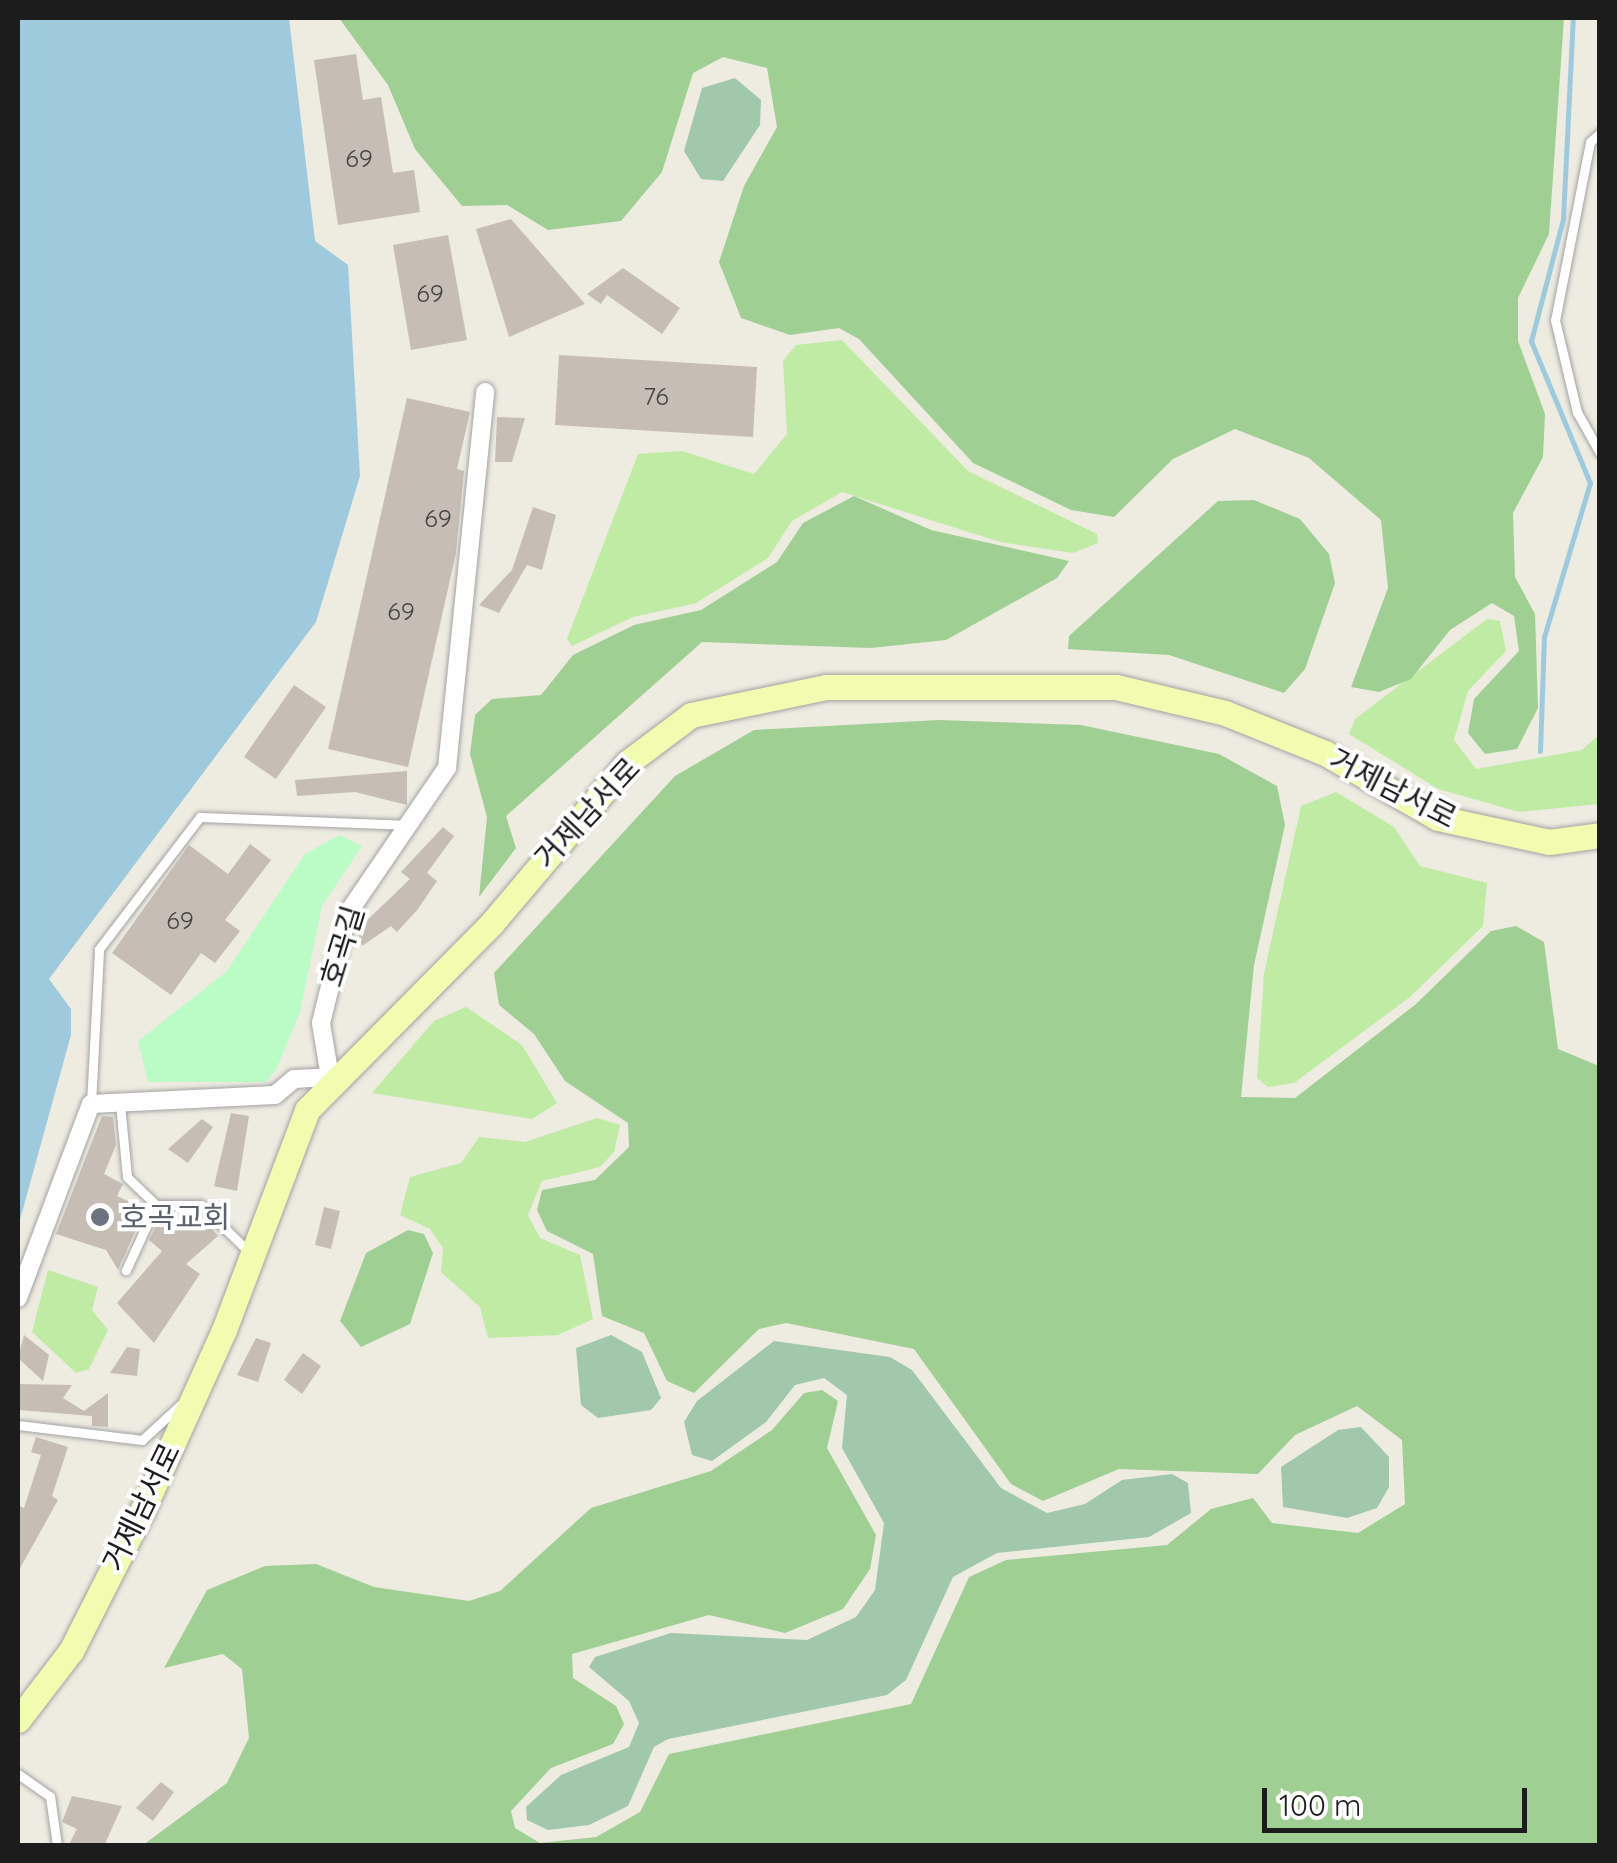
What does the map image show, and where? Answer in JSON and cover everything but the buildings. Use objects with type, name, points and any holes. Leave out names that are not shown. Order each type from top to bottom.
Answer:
[{"type":"main road","name":"거제남서로","points":[[18,1720],[71,1652],[197,1390],[254,1256],[307,1110],[330,1077],[422,998],[627,764],[691,715],[748,696],[896,684],[1116,687],[1225,713],[1325,753],[1438,818],[1532,840],[1600,835]]},
{"type":"street","name":"호곡길","points":[[330,1077],[321,1023],[337,947],[373,868],[447,768],[485,392]]},
{"type":"street","points":[[18,1298],[92,1104],[274,1095],[294,1079],[330,1077]]},
{"type":"lane","points":[[1600,133],[1590,142],[1555,320],[1577,412],[1600,453]]},
{"type":"lane","points":[[92,1104],[99,949],[200,817],[406,825]]},
{"type":"lane","points":[[120,1101],[126,1177],[156,1205],[201,1205],[254,1256]]},
{"type":"lane","points":[[126,1270],[156,1205]]},
{"type":"lane","points":[[18,1425],[142,1440],[197,1390]]},
{"type":"lane","points":[[18,1774],[50,1796],[57,1846]]},
{"type":"green space","points":[[339,18],[1564,18],[1549,234],[1518,298],[1518,341],[1545,414],[1543,457],[1513,513],[1515,577],[1535,614],[1538,708],[1517,749],[1485,754],[1468,733],[1474,699],[1519,651],[1514,616],[1492,603],[1450,630],[1411,679],[1379,692],[1351,687],[1388,588],[1381,520],[1309,458],[1235,429],[1173,459],[1114,517],[1071,510],[973,463],[859,339],[839,328],[790,335],[741,318],[719,262],[744,186],[777,127],[767,68],[723,57],[693,73],[662,172],[621,221],[548,230],[507,205],[462,206],[415,149],[388,85]]},
{"type":"green space","points":[[735,78],[761,100],[760,125],[723,181],[701,179],[684,151],[702,88]]},
{"type":"green space","points":[[842,340],[968,471],[1097,534],[1098,543],[1073,553],[1000,542],[842,492],[792,521],[768,558],[696,603],[633,617],[572,646],[567,639],[638,454],[682,451],[754,474],[787,434],[783,361],[796,345]]},
{"type":"green space","points":[[854,496],[931,530],[1069,561],[1057,578],[946,640],[871,648],[702,642],[506,816],[516,848],[479,897],[487,817],[470,754],[475,715],[492,699],[541,695],[573,655],[634,625],[701,610],[777,562],[803,523]]},
{"type":"green space","points":[[1254,500],[1300,519],[1329,554],[1335,583],[1305,669],[1284,693],[1169,655],[1068,649],[1069,636],[1218,501]]},
{"type":"green space","points":[[1487,619],[1500,621],[1506,651],[1468,691],[1454,740],[1476,769],[1582,750],[1599,735],[1599,804],[1519,812],[1438,789],[1349,734],[1355,719]]},
{"type":"green space","points":[[939,720],[1081,725],[1219,754],[1277,786],[1285,825],[1254,965],[1241,1097],[1295,1098],[1416,1004],[1491,931],[1516,926],[1544,942],[1558,1049],[1599,1066],[1599,1845],[143,1845],[227,1783],[249,1738],[242,1669],[223,1654],[164,1668],[207,1590],[265,1566],[316,1564],[374,1587],[469,1601],[500,1591],[591,1508],[711,1471],[772,1430],[804,1393],[822,1390],[838,1401],[827,1448],[876,1535],[870,1569],[843,1609],[785,1633],[709,1615],[572,1654],[573,1678],[616,1706],[624,1724],[613,1744],[551,1768],[511,1811],[515,1828],[540,1843],[596,1837],[640,1812],[669,1754],[911,1704],[969,1577],[1006,1560],[1167,1545],[1211,1509],[1253,1498],[1272,1523],[1358,1533],[1405,1504],[1402,1440],[1357,1406],[1295,1435],[1258,1474],[1119,1469],[1043,1501],[1011,1484],[914,1349],[786,1323],[759,1329],[694,1393],[667,1381],[644,1333],[602,1316],[593,1254],[547,1231],[537,1210],[542,1190],[595,1180],[629,1147],[628,1123],[565,1081],[534,1034],[499,1005],[494,973],[675,776],[754,730]]},
{"type":"green space","points":[[1336,792],[1394,827],[1420,866],[1487,883],[1483,926],[1410,997],[1294,1083],[1268,1087],[1257,1078],[1264,973],[1301,806]]},
{"type":"green space","points":[[339,835],[362,846],[322,906],[300,1012],[276,1070],[266,1082],[148,1082],[138,1041],[226,972],[305,854]]},
{"type":"green space","points":[[466,1007],[522,1045],[557,1103],[532,1119],[372,1093],[434,1021]]},
{"type":"green space","points":[[597,1118],[620,1125],[614,1152],[600,1167],[542,1181],[528,1215],[540,1238],[580,1255],[593,1319],[558,1335],[488,1338],[480,1307],[441,1272],[443,1248],[430,1229],[400,1215],[410,1177],[461,1163],[479,1137],[525,1142]]},
{"type":"green space","points":[[408,1230],[424,1234],[433,1253],[410,1324],[361,1347],[340,1321],[366,1253]]},
{"type":"green space","points":[[48,1270],[98,1287],[92,1310],[108,1330],[89,1369],[76,1373],[32,1332]]},
{"type":"green space","points":[[611,1335],[642,1352],[661,1398],[651,1410],[598,1418],[581,1405],[576,1348]]},
{"type":"green space","points":[[774,1341],[890,1357],[912,1370],[1001,1488],[1047,1513],[1085,1504],[1122,1480],[1172,1474],[1188,1483],[1191,1513],[1149,1537],[997,1553],[953,1577],[906,1680],[887,1695],[668,1739],[654,1747],[628,1806],[589,1825],[548,1830],[527,1820],[526,1807],[561,1775],[629,1747],[639,1723],[629,1701],[589,1667],[595,1657],[671,1633],[807,1640],[856,1617],[875,1590],[884,1523],[842,1448],[847,1395],[824,1378],[795,1385],[766,1422],[712,1461],[692,1455],[684,1422],[697,1401]]},
{"type":"green space","points":[[1361,1427],[1389,1457],[1389,1487],[1377,1508],[1347,1518],[1283,1507],[1281,1467],[1338,1430]]},
{"type":"water","points":[[18,18],[289,18],[315,241],[348,265],[360,476],[316,622],[49,979],[71,1009],[71,1035],[18,1227]]},
{"type":"waterway","points":[[1540,751],[1544,637],[1590,483],[1531,341],[1563,219],[1573,18]]},
{"type":"place","name":"호곡교회","points":[[100,1217]]}]
